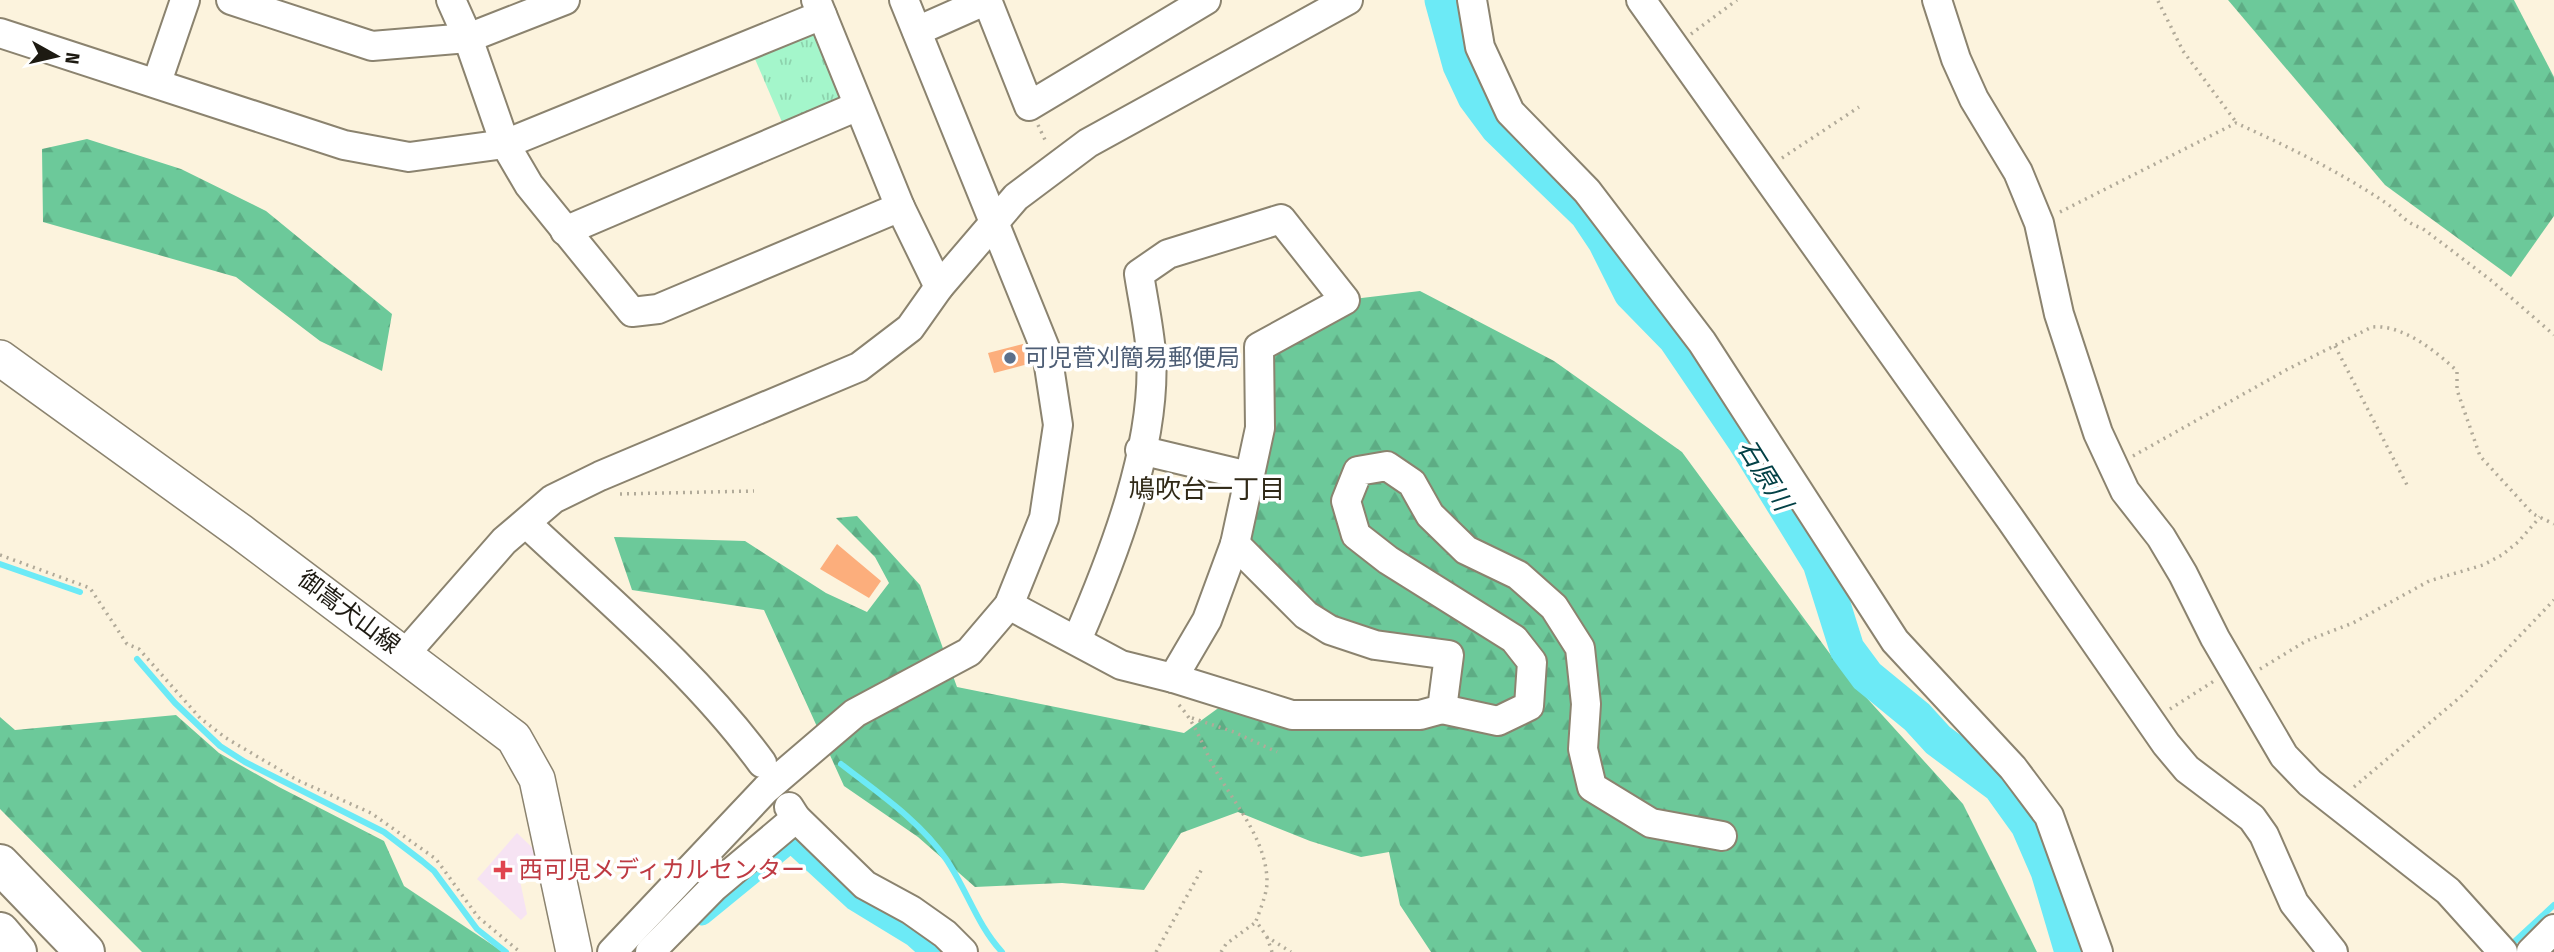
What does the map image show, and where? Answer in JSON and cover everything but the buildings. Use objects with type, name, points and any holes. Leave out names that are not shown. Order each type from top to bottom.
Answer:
[{"type":"highway","points":[[0,864],[85,952]]},
{"type":"highway","points":[[0,932],[17,952]]},
{"type":"main road","name":"御嵩犬山線","points":[[0,358],[405,654],[514,738],[537,779],[574,952]]},
{"type":"street","points":[[157,82],[186,0]]},
{"type":"street","points":[[231,0],[372,46],[468,38],[565,0]]},
{"type":"street","points":[[451,0],[468,38],[505,144],[528,185],[632,312],[658,309],[900,207]]},
{"type":"street","points":[[612,952],[766,789],[855,713],[968,652],[1009,604],[1044,518],[1058,425],[1047,353],[904,0]]},
{"type":"street","points":[[917,31],[987,0],[1029,107],[1206,0]]},
{"type":"street","points":[[405,654],[503,541],[527,524],[553,499],[600,476],[859,367],[910,328],[939,287],[1016,197],[1058,164],[1100,136],[1348,0]]},
{"type":"street","points":[[1472,0],[1480,47],[1510,112],[1587,191],[1702,342],[1895,641],[2013,768],[2049,816],[2098,952]]},
{"type":"street","points":[[1641,0],[2011,520],[2150,722],[2188,769],[2252,818],[2264,835],[2294,903],[2333,952]]},
{"type":"street","points":[[1937,0],[1955,59],[1974,99],[2018,172],[2039,223],[2059,314],[2098,433],[2126,491],[2161,537],[2284,756],[2334,802],[2438,882],[2503,952]]},
{"type":"street","points":[[0,33],[357,148],[409,157],[505,144],[819,8],[900,207],[939,287]]},
{"type":"street","points":[[565,232],[858,106]]},
{"type":"street","points":[[1077,640],[1112,559],[1146,429],[1151,355],[1139,274],[1168,254],[1281,219],[1345,300],[1259,347],[1259,428],[1235,544],[1207,620],[1173,678]]},
{"type":"street","points":[[1140,450],[1249,476]]},
{"type":"street","points":[[1009,604],[1121,666],[1173,678],[1292,715],[1420,715],[1442,709],[1497,721],[1529,706],[1532,662],[1514,639],[1388,560],[1356,535],[1346,501],[1358,471],[1387,466],[1412,483],[1430,515],[1466,550],[1518,575],[1554,607],[1580,648],[1586,704],[1583,749],[1592,787],[1651,823],[1722,836]]},
{"type":"street","points":[[527,524],[654,643],[737,730],[762,763]]},
{"type":"street","points":[[1235,544],[1306,615],[1330,630],[1375,645],[1449,655],[1442,709]]},
{"type":"street","points":[[650,952],[793,813],[864,885],[911,910],[945,934],[963,952]]},
{"type":"street","points":[[2531,952],[2554,929]]},
{"type":"path","points":[[1675,48],[1737,0]]},
{"type":"path","points":[[2158,1],[2183,51],[2236,123],[2287,146],[2388,204],[2411,225],[2422,228],[2491,281],[2554,335]]},
{"type":"path","points":[[1029,107],[1058,164]]},
{"type":"path","points":[[1764,173],[1859,107]]},
{"type":"path","points":[[2039,223],[2236,123]]},
{"type":"path","points":[[2114,467],[2335,346],[2372,327],[2383,326],[2395,329],[2442,357],[2456,371],[2457,390],[2480,456],[2533,514],[2554,524]]},
{"type":"path","points":[[2335,346],[2407,485]]},
{"type":"path","points":[[614,494],[754,491]]},
{"type":"path","points":[[2150,722],[2324,632],[2353,623],[2429,581],[2483,565],[2518,542],[2540,517]]},
{"type":"path","points":[[0,555],[90,588],[127,644],[139,649],[200,718],[256,758],[392,825],[436,859],[478,917],[520,952]]},
{"type":"path","points":[[2334,802],[2465,693],[2554,600]]},
{"type":"path","points":[[1173,678],[1169,693],[1190,718],[1214,769],[1248,822],[1265,861],[1267,886],[1256,921],[1226,944],[1221,952]]},
{"type":"path","points":[[1190,718],[1234,732],[1277,752]]},
{"type":"path","points":[[1156,952],[1203,867]]},
{"type":"path","points":[[1256,921],[1267,937],[1272,952]]},
{"type":"path","points":[[1267,937],[1291,952]]},
{"type":"shaded area","points":[[517,833],[538,853],[519,876],[527,914],[521,920],[477,879]]},
{"type":"green space","points":[[2228,0],[2514,0],[2554,77],[2554,216],[2511,277],[2385,185]]},
{"type":"green space","points":[[822,15],[858,106],[788,136],[749,45]]},
{"type":"green space","points":[[87,139],[181,169],[266,211],[392,314],[382,371],[320,341],[236,277],[43,222],[42,149]]},
{"type":"green space","points":[[1420,291],[1554,361],[1682,452],[1844,673],[1963,804],[2037,952],[1431,952],[1400,905],[1389,852],[1361,857],[1310,841],[1238,812],[1181,833],[1144,890],[1062,883],[975,887],[918,837],[844,786],[764,610],[632,590],[614,537],[745,541],[826,593],[867,612],[889,583],[875,557],[836,518],[857,516],[920,585],[957,687],[1184,733],[1228,701],[1445,709],[1449,655],[1330,630],[1235,544],[1259,347],[1345,300]]},
{"type":"green space","points":[[176,715],[219,753],[384,841],[404,886],[503,952],[142,952],[0,809],[0,717],[15,730]]},
{"type":"waterway","name":"石原川","points":[[1442,0],[1460,65],[1475,97],[1498,128],[1587,214],[1605,241],[1631,293],[1675,338],[1745,441],[1820,563],[1847,649],[1867,676],[1917,717],[1938,740],[2000,786],[2028,825],[2048,871],[2072,952]]},
{"type":"waterway","points":[[0,564],[80,592]]},
{"type":"waterway","points":[[137,659],[175,703],[220,746],[245,762],[384,832],[422,861],[434,871],[477,929],[506,952]]},
{"type":"waterway","points":[[841,764],[897,808],[935,845],[946,859],[993,942],[1002,952]]},
{"type":"waterway","points":[[702,915],[791,842],[854,900],[913,936],[931,952]]},
{"type":"waterway","points":[[2513,943],[2554,905]]},
{"type":"place","name":"可児菅刈簡易郵便局","points":[[1010,358]]},
{"type":"place","name":"西可児メディカルセンター","points":[[503,870]]},
{"type":"district","name":"鳩吹台一丁目","points":[[1207,489]]}]
